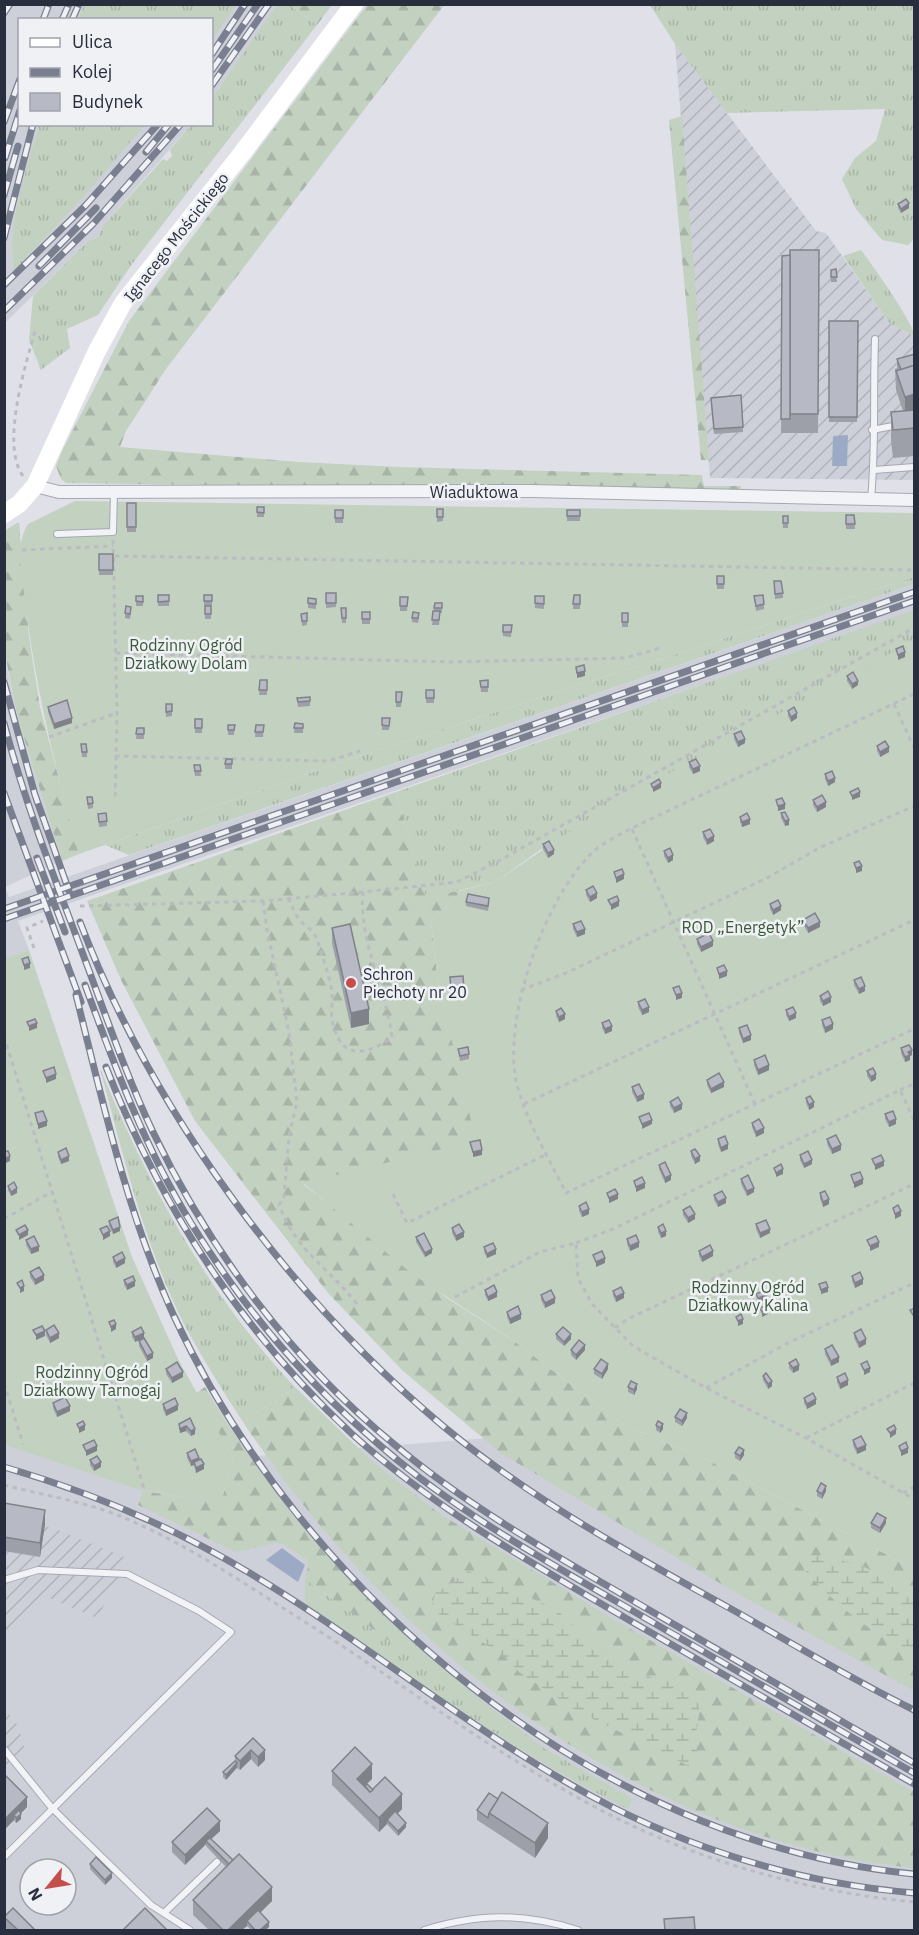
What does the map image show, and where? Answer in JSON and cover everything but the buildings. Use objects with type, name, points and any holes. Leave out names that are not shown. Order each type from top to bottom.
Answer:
[{"type":"street","name":"Ignacego Mościckiego","points":[[4,514],[19,504],[34,486],[97,351],[123,303],[243,152],[354,4]]},
{"type":"street","name":"Wiaduktowa","points":[[34,486],[58,492],[531,491],[915,500]]},
{"type":"lane","points":[[871,499],[874,470],[872,430],[875,339]]},
{"type":"lane","points":[[872,430],[904,423]]},
{"type":"lane","points":[[874,470],[915,467]]},
{"type":"lane","points":[[57,534],[113,532],[114,491]]},
{"type":"lane","points":[[4,1580],[38,1570],[127,1574],[199,1611],[231,1632],[4,1857]]},
{"type":"lane","points":[[4,1749],[52,1808],[151,1905],[190,1930]]},
{"type":"lane","points":[[164,1913],[217,1862]]},
{"type":"lane","points":[[424,1930],[503,1915],[544,1920],[578,1930]]},
{"type":"path","points":[[34,486],[19,471],[11,440],[14,405],[36,327]]},
{"type":"path","points":[[113,532],[117,713],[115,799]]},
{"type":"path","points":[[22,550],[114,546]]},
{"type":"path","points":[[115,556],[912,570]]},
{"type":"path","points":[[80,906],[263,901],[458,882],[514,853],[915,628]]},
{"type":"path","points":[[116,653],[450,662],[625,658],[661,648]]},
{"type":"path","points":[[915,694],[632,828],[594,851],[567,884],[536,948],[521,990],[514,1044],[514,1068],[524,1104],[566,1193],[915,1029]]},
{"type":"path","points":[[894,703],[915,748]]},
{"type":"path","points":[[49,737],[117,713]]},
{"type":"path","points":[[116,756],[329,760],[360,750]]},
{"type":"path","points":[[521,990],[566,973],[769,877],[819,848],[915,806]]},
{"type":"path","points":[[632,828],[755,1104]]},
{"type":"path","points":[[288,898],[296,915],[314,932],[318,942],[332,992],[335,1029],[350,1049],[361,1053],[371,1050],[392,1037],[389,1012],[361,912],[363,892]]},
{"type":"path","points":[[263,901],[289,1032],[297,1102],[290,1136],[284,1197],[279,1205],[287,1226],[322,1269],[339,1281],[357,1304]]},
{"type":"path","points":[[524,1104],[915,920]]},
{"type":"path","points":[[34,948],[27,928],[43,921]]},
{"type":"path","points":[[4,1036],[144,1488]]},
{"type":"path","points":[[455,1297],[540,1252],[576,1243],[614,1228],[915,1084]]},
{"type":"path","points":[[900,1090],[915,1120]]},
{"type":"path","points":[[393,1194],[407,1223],[546,1154]]},
{"type":"path","points":[[615,1328],[628,1319],[915,1184]]},
{"type":"path","points":[[4,1219],[52,1191]]},
{"type":"path","points":[[576,1243],[578,1278],[592,1304],[633,1346],[706,1388],[806,1438],[915,1499]]},
{"type":"path","points":[[706,1388],[786,1344],[915,1283]]},
{"type":"path","points":[[4,1383],[23,1444]]},
{"type":"path","points":[[806,1438],[915,1383]]},
{"type":"path","points":[[4,1485],[121,1516],[197,1554],[380,1669],[502,1753],[595,1807],[652,1834],[746,1870],[797,1884],[855,1896],[915,1902]]},
{"type":"path","points":[[903,1493],[915,1487]]},
{"type":"shaded area","points":[[5,5],[278,5],[213,97],[213,18],[18,18],[18,126],[190,126],[102,227],[99,237],[88,241],[5,323]]},
{"type":"shaded area","points":[[675,44],[816,231],[826,233],[889,323],[914,336],[914,480],[710,478]]},
{"type":"shaded area","points":[[914,584],[914,610],[898,617],[18,921],[29,950],[5,959],[4,654],[17,715],[62,861],[5,887],[9,897]]},
{"type":"shaded area","points":[[627,1427],[914,1569],[914,1930],[5,1930],[5,1445],[221,1503],[233,1458]]},
{"type":"shaded area","points":[[5,1518],[53,1528],[129,1559],[97,1618],[49,1598],[5,1638]]},
{"type":"shaded area","points":[[5,1709],[18,1726],[26,1753],[5,1775]]},
{"type":"green space","points":[[85,4],[237,4],[213,38],[213,18],[78,18]]},
{"type":"green space","points":[[445,4],[166,369],[126,431],[120,447],[299,462],[399,467],[702,475],[704,486],[741,486],[740,492],[66,483],[61,479],[56,466],[129,321],[367,5]]},
{"type":"green space","points":[[277,5],[290,5],[317,25],[132,264],[98,315],[67,329],[70,348],[41,370],[29,340],[33,296],[88,241],[99,237],[102,227],[163,159],[167,161],[172,156],[170,150],[190,126],[213,126],[213,97]]},
{"type":"green space","points":[[290,5],[332,5],[317,25]]},
{"type":"green space","points":[[650,5],[914,5],[914,239],[908,245],[882,240],[856,209],[842,179],[855,158],[876,141],[885,109],[727,113],[675,44]]},
{"type":"green space","points":[[682,116],[709,460],[701,460],[669,120]]},
{"type":"green space","points":[[39,126],[144,126],[87,193],[14,271],[13,233],[24,179]]},
{"type":"green space","points":[[861,250],[900,307],[914,336],[889,323],[843,256]]},
{"type":"green space","name":"Rodzinny Ogród Działkowy Dolam","points":[[75,501],[914,513],[914,577],[338,763],[79,854],[40,696],[20,561],[21,542],[28,524]]},
{"type":"green space","points":[[19,522],[29,637],[40,707],[79,854],[62,861],[17,715],[5,654],[4,531]]},
{"type":"green space","points":[[914,577],[914,584],[129,855],[105,845],[338,763]]},
{"type":"green space","points":[[914,610],[914,641],[540,850],[495,882],[426,898],[396,792]]},
{"type":"green space","points":[[914,641],[914,1569],[702,1457],[627,1427],[514,1341],[412,1274],[303,1183],[476,1141],[438,983],[431,922],[463,890],[495,882],[606,807]]},
{"type":"green space","points":[[396,792],[426,897],[463,890],[431,922],[438,983],[477,1141],[303,1184],[447,1298],[514,1341],[627,1427],[702,1457],[914,1569],[914,1691],[738,1594],[502,1454],[403,1371],[328,1293],[195,1121],[121,980],[87,901]]},
{"type":"green space","name":"Rodzinny Ogród Działkowy Tarnogaj","points":[[29,950],[132,1257],[178,1359],[233,1458],[221,1503],[137,1489],[5,1445],[4,959]]},
{"type":"green space","points":[[100,1068],[138,1154],[183,1237],[235,1315],[295,1387],[243,1422],[212,1374],[184,1324],[157,1262],[136,1199]]},
{"type":"green space","points":[[205,1387],[252,1460],[304,1529],[362,1593],[425,1653],[418,1662],[305,1579],[308,1566],[306,1559],[283,1544],[275,1543],[236,1552],[138,1505],[143,1491],[221,1503],[233,1458],[196,1393]]},
{"type":"green space","points":[[295,1387],[373,1462],[440,1514],[615,1620],[914,1792],[914,1868],[812,1850],[714,1818],[620,1774],[531,1719],[448,1655],[372,1583],[303,1505],[243,1422]]},
{"type":"green space","points":[[804,1554],[859,1564],[914,1594],[914,1650],[869,1628],[825,1592],[803,1568]]},
{"type":"green space","points":[[468,1571],[556,1609],[612,1662],[658,1680],[672,1680],[699,1704],[696,1743],[699,1758],[687,1765],[577,1711],[519,1672],[507,1658],[431,1609],[435,1594]]},
{"type":"green space","points":[[305,1579],[418,1662],[425,1653],[544,1748],[633,1799],[628,1809],[585,1787],[503,1738],[305,1603]]},
{"type":"water","points":[[848,435],[847,466],[832,466],[833,436]]},
{"type":"water","points":[[282,1548],[305,1565],[298,1582],[266,1560]]},
{"type":"railway","points":[[4,13],[10,4]]},
{"type":"railway","points":[[44,18],[49,4]]},
{"type":"railway","points":[[63,18],[69,4]]},
{"type":"railway","points":[[73,18],[79,4]]},
{"type":"railway","points":[[213,52],[245,4]]},
{"type":"railway","points":[[213,69],[258,4]]},
{"type":"railway","points":[[213,84],[269,4]]},
{"type":"railway","points":[[4,122],[18,84]]},
{"type":"railway","points":[[5,158],[18,116]]},
{"type":"railway","points":[[4,238],[32,126]]},
{"type":"railway","points":[[4,285],[85,206],[156,126]]},
{"type":"railway","points":[[146,152],[167,126]]},
{"type":"railway","points":[[4,311],[93,224],[179,126]]},
{"type":"railway","points":[[4,195],[18,146]]},
{"type":"railway","points":[[39,266],[96,208]]},
{"type":"railway","points":[[4,909],[914,592]]},
{"type":"railway","points":[[4,919],[914,601]]},
{"type":"railway","points":[[4,682],[35,795],[69,891]]},
{"type":"railway","points":[[4,723],[50,865],[124,1064],[153,1132],[200,1219],[227,1261],[288,1340],[357,1412],[395,1445],[485,1511],[580,1570],[914,1763]]},
{"type":"railway","points":[[4,793],[81,1002]]},
{"type":"railway","points":[[37,858],[65,932]]},
{"type":"railway","points":[[80,922],[110,992],[145,1062],[186,1130],[231,1196],[280,1260],[332,1320],[386,1375],[477,1453],[584,1525],[846,1674],[914,1710]]},
{"type":"railway","points":[[85,985],[145,1136],[174,1195],[191,1223],[214,1259],[266,1328],[323,1392],[354,1422],[420,1478],[505,1536],[914,1773]]},
{"type":"railway","points":[[76,995],[106,1117],[129,1197],[142,1237],[173,1314],[230,1419],[300,1517],[382,1608],[475,1689],[576,1758],[684,1814],[797,1853],[914,1874]]},
{"type":"railway","points":[[106,1067],[152,1169],[208,1264],[274,1353],[352,1434],[417,1487],[521,1556],[914,1784]]},
{"type":"railway","points":[[4,1467],[99,1499],[160,1525],[219,1555],[294,1601],[518,1753],[564,1781],[648,1824],[759,1865],[836,1883],[914,1893]]},
{"type":"place","name":"Schron Piechoty nr 20","points":[[351,983]]},
{"type":"park label","name":"ROD „Energetyk”","points":[[743,927]]},
{"type":"park label","name":"Rodzinny Ogród Działkowy Kalina","points":[[748,1296]]}]
